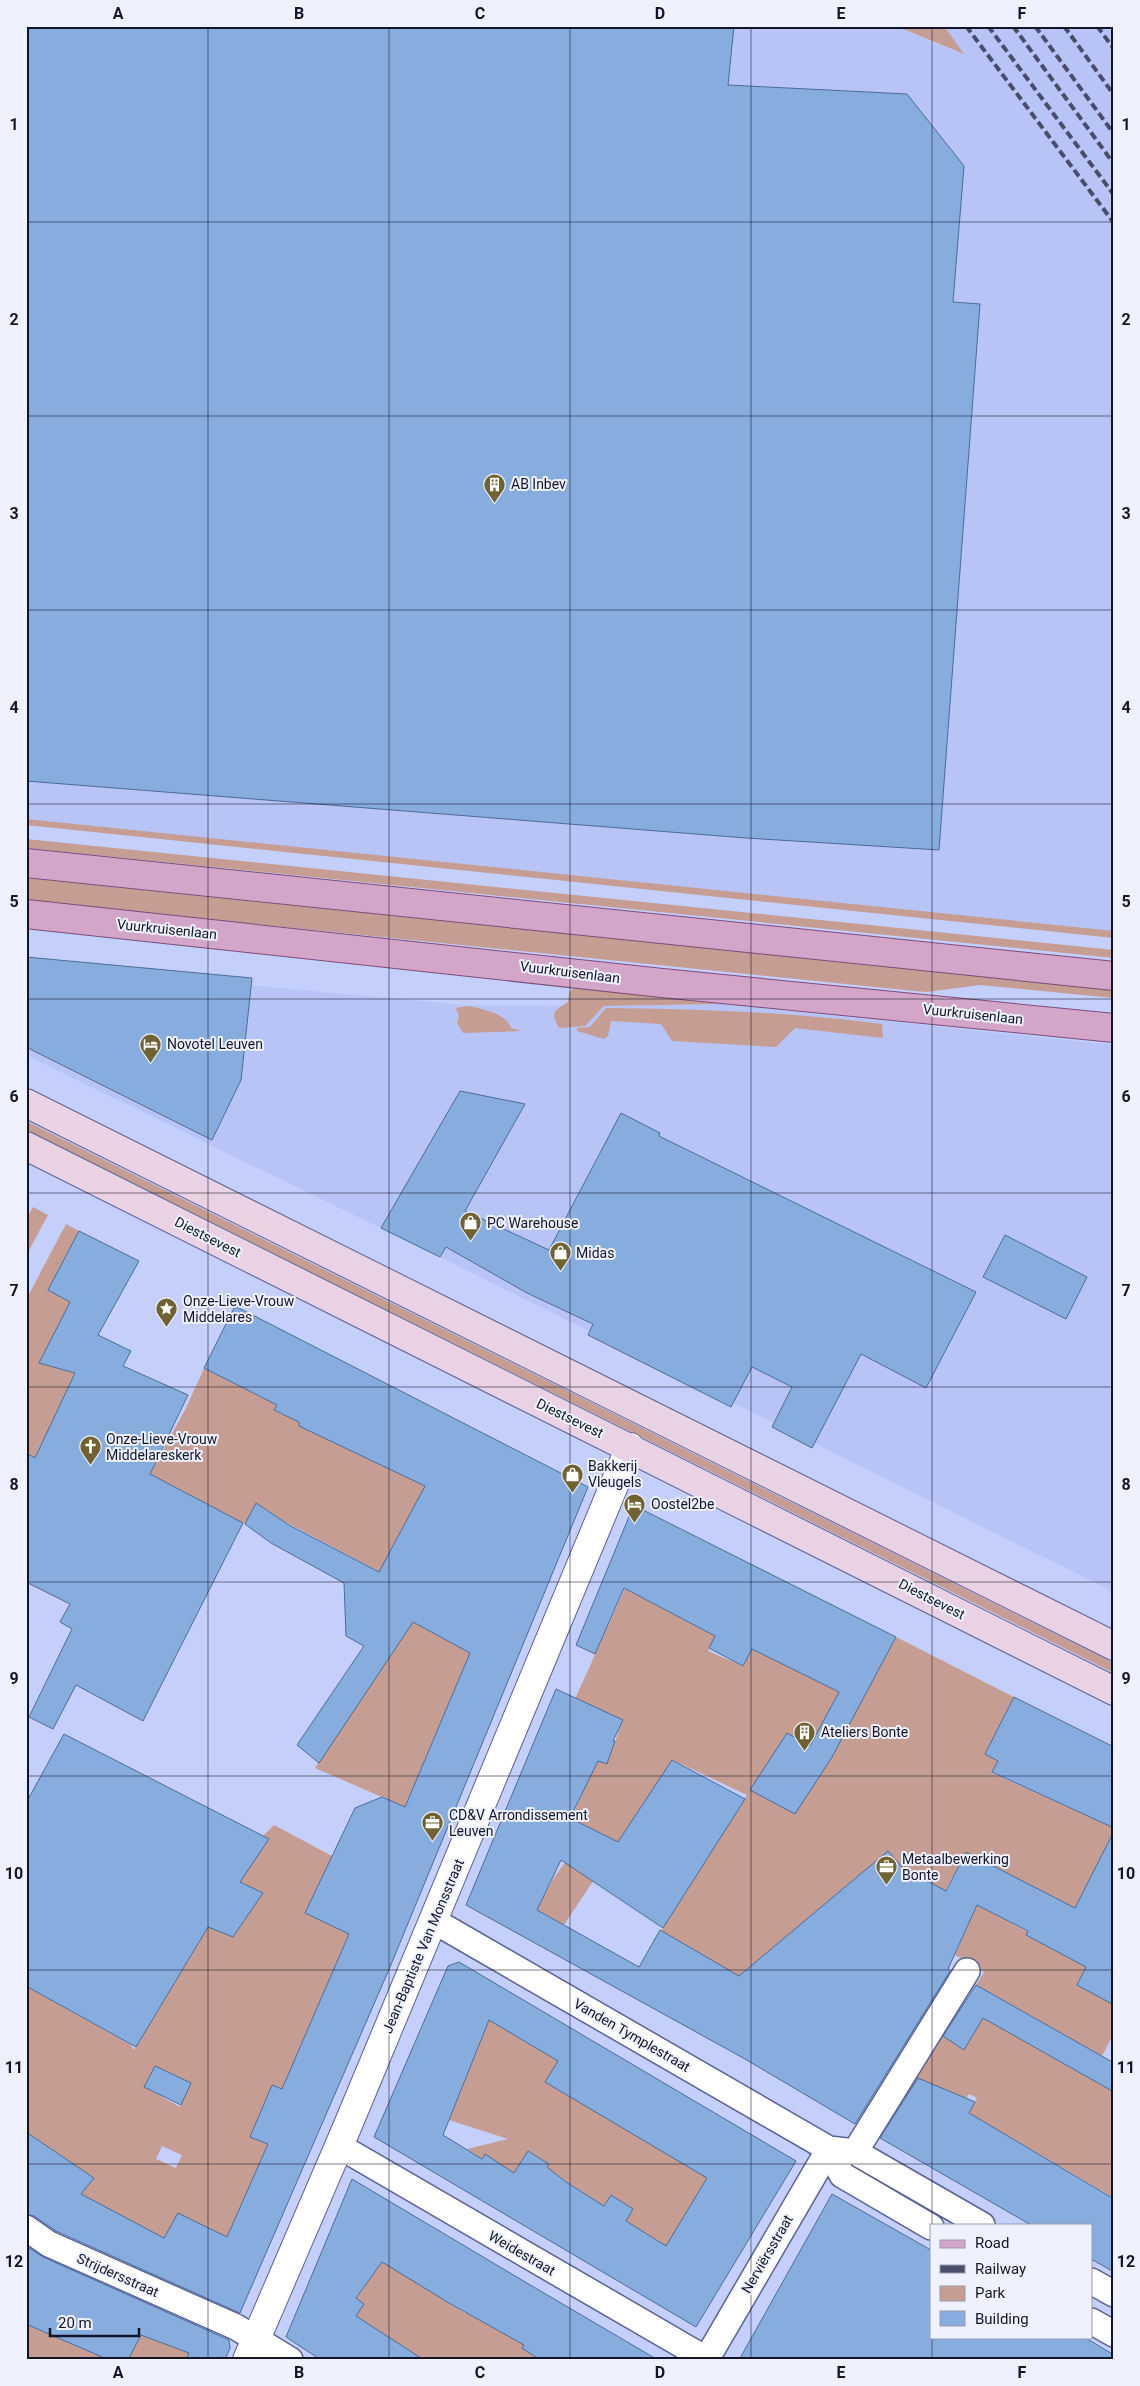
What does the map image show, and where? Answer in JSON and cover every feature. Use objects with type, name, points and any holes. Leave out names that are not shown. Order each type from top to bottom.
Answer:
[{"type":"main road","points":[[26,863],[1114,976]]},
{"type":"main road","name":"Vuurkruisenlaan","points":[[26,914],[662,983],[1114,1028]]},
{"type":"main road","points":[[26,1103],[1114,1646]]},
{"type":"main road","name":"Diestsevest","points":[[26,1146],[1114,1691]]},
{"type":"street","name":"Jean-Baptiste Van Monsstraat","points":[[252,2349],[434,1921],[630,1447]]},
{"type":"street","name":"Vanden Tymplestraat","points":[[434,1921],[829,2149],[856,2152],[980,2224]]},
{"type":"street","points":[[856,2152],[967,1971]]},
{"type":"street","name":"Weidestraat","points":[[339,2146],[706,2360]]},
{"type":"street","points":[[829,2149],[842,2175],[930,2227]]},
{"type":"street","name":"Nerviërsstraat","points":[[706,2360],[829,2149]]},
{"type":"street","name":"Strijdersstraat","points":[[26,2228],[49,2244],[252,2349],[290,2360]]},
{"type":"street","points":[[1092,2282],[1114,2294]]},
{"type":"street","points":[[1092,2322],[1114,2334]]},
{"type":"shaded area","name":"AB Inbev","points":[[26,26],[896,26],[963,54],[944,26],[1114,26],[1114,933],[26,823]]},
{"type":"shaded area","points":[[26,965],[465,1005],[604,1006],[722,1004],[1114,1045],[1114,1592],[440,1257],[26,1055]]},
{"type":"green space","points":[[896,26],[944,26],[964,54]]},
{"type":"green space","points":[[26,819],[1114,931],[1114,938],[26,825]]},
{"type":"green space","points":[[26,839],[1114,950],[1114,958],[26,848]]},
{"type":"green space","points":[[26,878],[1114,990],[1114,998],[980,985],[927,992],[914,991],[26,901]]},
{"type":"green space","points":[[576,987],[721,1004],[604,1006],[585,1026],[559,1028],[554,1015],[555,1012],[568,1002],[569,992]]},
{"type":"green space","points":[[468,1006],[499,1015],[511,1028],[521,1031],[463,1033],[457,1023],[459,1016],[456,1008]]},
{"type":"green space","points":[[606,1008],[744,1012],[847,1020],[882,1024],[883,1038],[795,1028],[776,1047],[672,1041],[661,1024],[611,1021],[608,1036],[604,1039],[577,1031],[577,1028],[590,1027]]},
{"type":"green space","points":[[26,1121],[1114,1663],[1114,1673],[26,1130]]},
{"type":"green space","points":[[33,1207],[48,1215],[26,1256],[26,1220]]},
{"type":"green space","points":[[66,1224],[79,1231],[48,1290],[70,1302],[75,1373],[35,1458],[26,1453],[26,1300]]},
{"type":"green space","points":[[206,1364],[229,1381],[277,1405],[275,1411],[299,1422],[300,1426],[492,1518],[380,1572],[284,1521],[256,1503],[245,1524],[150,1474],[186,1408]]},
{"type":"green space","points":[[631,1575],[652,1586],[646,1600],[715,1636],[708,1651],[743,1666],[752,1649],[861,1703],[896,1637],[1014,1697],[985,1754],[998,1761],[992,1773],[1105,1824],[1114,1818],[1114,1831],[1075,1908],[966,1852],[938,1904],[934,1902],[940,1888],[902,1867],[739,1976],[661,1931],[747,1795],[673,1760],[564,1925],[537,1910],[553,1879],[576,1847],[585,1826],[571,1819],[588,1781],[586,1755],[607,1764],[622,1722],[575,1699]]},
{"type":"green space","points":[[413,1622],[470,1653],[405,1807],[315,1768]]},
{"type":"green space","points":[[274,1825],[332,1856],[354,1886],[324,1873],[305,1913],[349,1934],[282,2089],[272,2085],[250,2137],[268,2144],[212,2272],[164,2238],[81,2194],[94,2178],[26,2132],[26,1986],[131,2045],[134,2050],[263,1836]],"holes":[[[155,2066],[191,2083],[180,2107],[145,2087]],[[162,2146],[182,2155],[176,2168],[156,2159]]]},
{"type":"green space","points":[[977,1905],[1028,1932],[1026,1935],[1087,1965],[1077,1985],[1114,1997],[1114,2033],[1102,2056],[976,1985],[984,1972],[955,1955]]},
{"type":"green space","points":[[983,2018],[1114,2092],[1114,2198],[969,2113],[977,2098],[969,2094],[961,2107],[915,2101],[905,2095],[941,2034],[964,2050]]},
{"type":"green space","points":[[487,2019],[558,2061],[545,2082],[708,2177],[666,2246],[626,2221],[633,2209],[611,2195],[594,2222],[584,2193],[546,2168],[549,2164],[529,2151],[512,2177],[485,2155],[482,2159],[467,2149],[508,2139],[449,2120]]},
{"type":"green space","points":[[379,2243],[426,2289],[465,2313],[468,2309],[529,2337],[522,2348],[540,2360],[395,2360],[404,2347],[379,2331],[349,2325],[364,2304],[356,2299],[370,2278]]},
{"type":"green space","points":[[26,2324],[109,2360],[26,2360]]},
{"type":"green space","points":[[141,2335],[189,2353],[186,2360],[128,2360]]},
{"type":"building","name":"AB Inbev","points":[[26,26],[734,26],[728,85],[907,94],[964,166],[953,302],[980,304],[939,850],[746,838],[26,781]]},
{"type":"building","name":"Novotel Leuven","points":[[26,957],[252,978],[241,1080],[212,1140],[26,1047]]},
{"type":"building","points":[[460,1091],[525,1104],[465,1211],[549,1250],[621,1113],[660,1133],[659,1136],[976,1292],[926,1388],[861,1354],[812,1448],[772,1427],[792,1387],[752,1367],[731,1407],[588,1335],[593,1324],[527,1293],[446,1247],[440,1257],[381,1228]]},
{"type":"building","points":[[79,1231],[139,1261],[98,1335],[131,1351],[123,1366],[188,1395],[150,1474],[243,1523],[143,1721],[76,1685],[53,1729],[29,1717],[72,1629],[60,1622],[70,1604],[26,1582],[26,1453],[35,1458],[75,1373],[39,1363],[70,1302],[48,1290]]},
{"type":"building","points":[[1005,1235],[1087,1277],[1066,1319],[983,1277]]},
{"type":"building","points":[[235,1306],[588,1487],[390,1967],[240,2313],[56,2231],[34,2216],[26,2214],[26,2132],[94,2178],[81,2194],[164,2238],[178,2213],[227,2237],[268,2144],[250,2137],[272,2085],[282,2089],[349,1934],[305,1913],[355,1808],[382,1797],[405,1807],[470,1653],[413,1622],[319,1763],[297,1745],[364,1646],[346,1636],[344,1583],[271,1543],[245,1524],[256,1503],[289,1525],[379,1572],[425,1486],[299,1426],[299,1422],[274,1410],[277,1405],[204,1368]]},
{"type":"building","points":[[641,1509],[896,1637],[832,1757],[795,1814],[750,1790],[787,1733],[810,1746],[839,1692],[752,1649],[743,1666],[709,1648],[715,1636],[624,1588],[595,1654],[576,1645],[631,1512]]},
{"type":"building","points":[[556,1689],[623,1720],[613,1741],[615,1741],[607,1764],[598,1761],[570,1818],[618,1842],[672,1760],[745,1799],[663,1928],[561,1860],[537,1910],[639,1967],[660,1930],[739,1976],[888,1851],[902,1867],[946,1891],[966,1852],[1075,1908],[1114,1831],[1114,2005],[1077,1985],[1086,1967],[1026,1935],[1028,1931],[977,1905],[948,1969],[950,1971],[855,2124],[745,2059],[466,1905]]},
{"type":"building","points":[[1014,1697],[1114,1747],[1114,1828],[992,1772],[998,1761],[985,1754]]},
{"type":"building","points":[[64,1734],[269,1839],[240,1882],[263,1893],[233,1937],[208,1927],[136,2047],[26,1986],[26,1803]]},
{"type":"building","points":[[459,1962],[796,2161],[696,2327],[374,2137],[448,1966]],"holes":[[[489,2020],[558,2061],[545,2082],[707,2178],[666,2246],[626,2221],[633,2209],[611,2195],[604,2206],[566,2182],[547,2167],[549,2164],[528,2151],[514,2173],[485,2154],[482,2159],[443,2135]]]},
{"type":"building","points":[[976,1985],[1114,2063],[1114,2092],[983,2018],[964,2050],[943,2036]]},
{"type":"building","points":[[155,2066],[191,2083],[181,2105],[144,2087]]},
{"type":"building","points":[[918,2078],[975,2102],[969,2113],[1114,2199],[1114,2272],[1092,2260],[1092,2224],[1029,2224],[880,2138]]},
{"type":"building","points":[[352,2179],[658,2360],[540,2360],[522,2348],[524,2345],[449,2303],[382,2262],[356,2298],[364,2304],[356,2316],[424,2360],[321,2360],[286,2337]]},
{"type":"building","points":[[832,2194],[930,2249],[930,2338],[1086,2338],[1114,2355],[1114,2360],[739,2360]]},
{"type":"building","points":[[26,2246],[43,2257],[229,2340],[230,2348],[225,2360],[186,2360],[189,2353],[141,2335],[128,2360],[109,2360],[26,2324]]},
{"type":"railway","points":[[966,26],[1114,223]]},
{"type":"railway","points":[[988,26],[1114,195]]},
{"type":"railway","points":[[1013,26],[1114,164]]},
{"type":"railway","points":[[1035,26],[1114,134]]},
{"type":"railway","points":[[1064,26],[1114,95]]},
{"type":"railway","points":[[1097,26],[1114,49]]},
{"type":"place","name":"AB Inbev","points":[[495,503]]},
{"type":"place","name":"Novotel Leuven","points":[[151,1063]]},
{"type":"place","name":"PC Warehouse","points":[[471,1242]]},
{"type":"place","name":"Midas","points":[[560,1272]]},
{"type":"place","name":"Onze-Lieve-Vrouw Middelares","points":[[167,1328]]},
{"type":"place","name":"Onze-Lieve-Vrouw Middelareskerk","points":[[90,1466]]},
{"type":"place","name":"Bakkerij Vleugels","points":[[572,1493]]},
{"type":"place","name":"Oostel2be","points":[[635,1523]]},
{"type":"place","name":"Ateliers Bonte","points":[[805,1751]]},
{"type":"place","name":"CD&V Arrondissement Leuven","points":[[433,1842]]},
{"type":"place","name":"Metaalbewerking Bonte","points":[[886,1886]]}]
